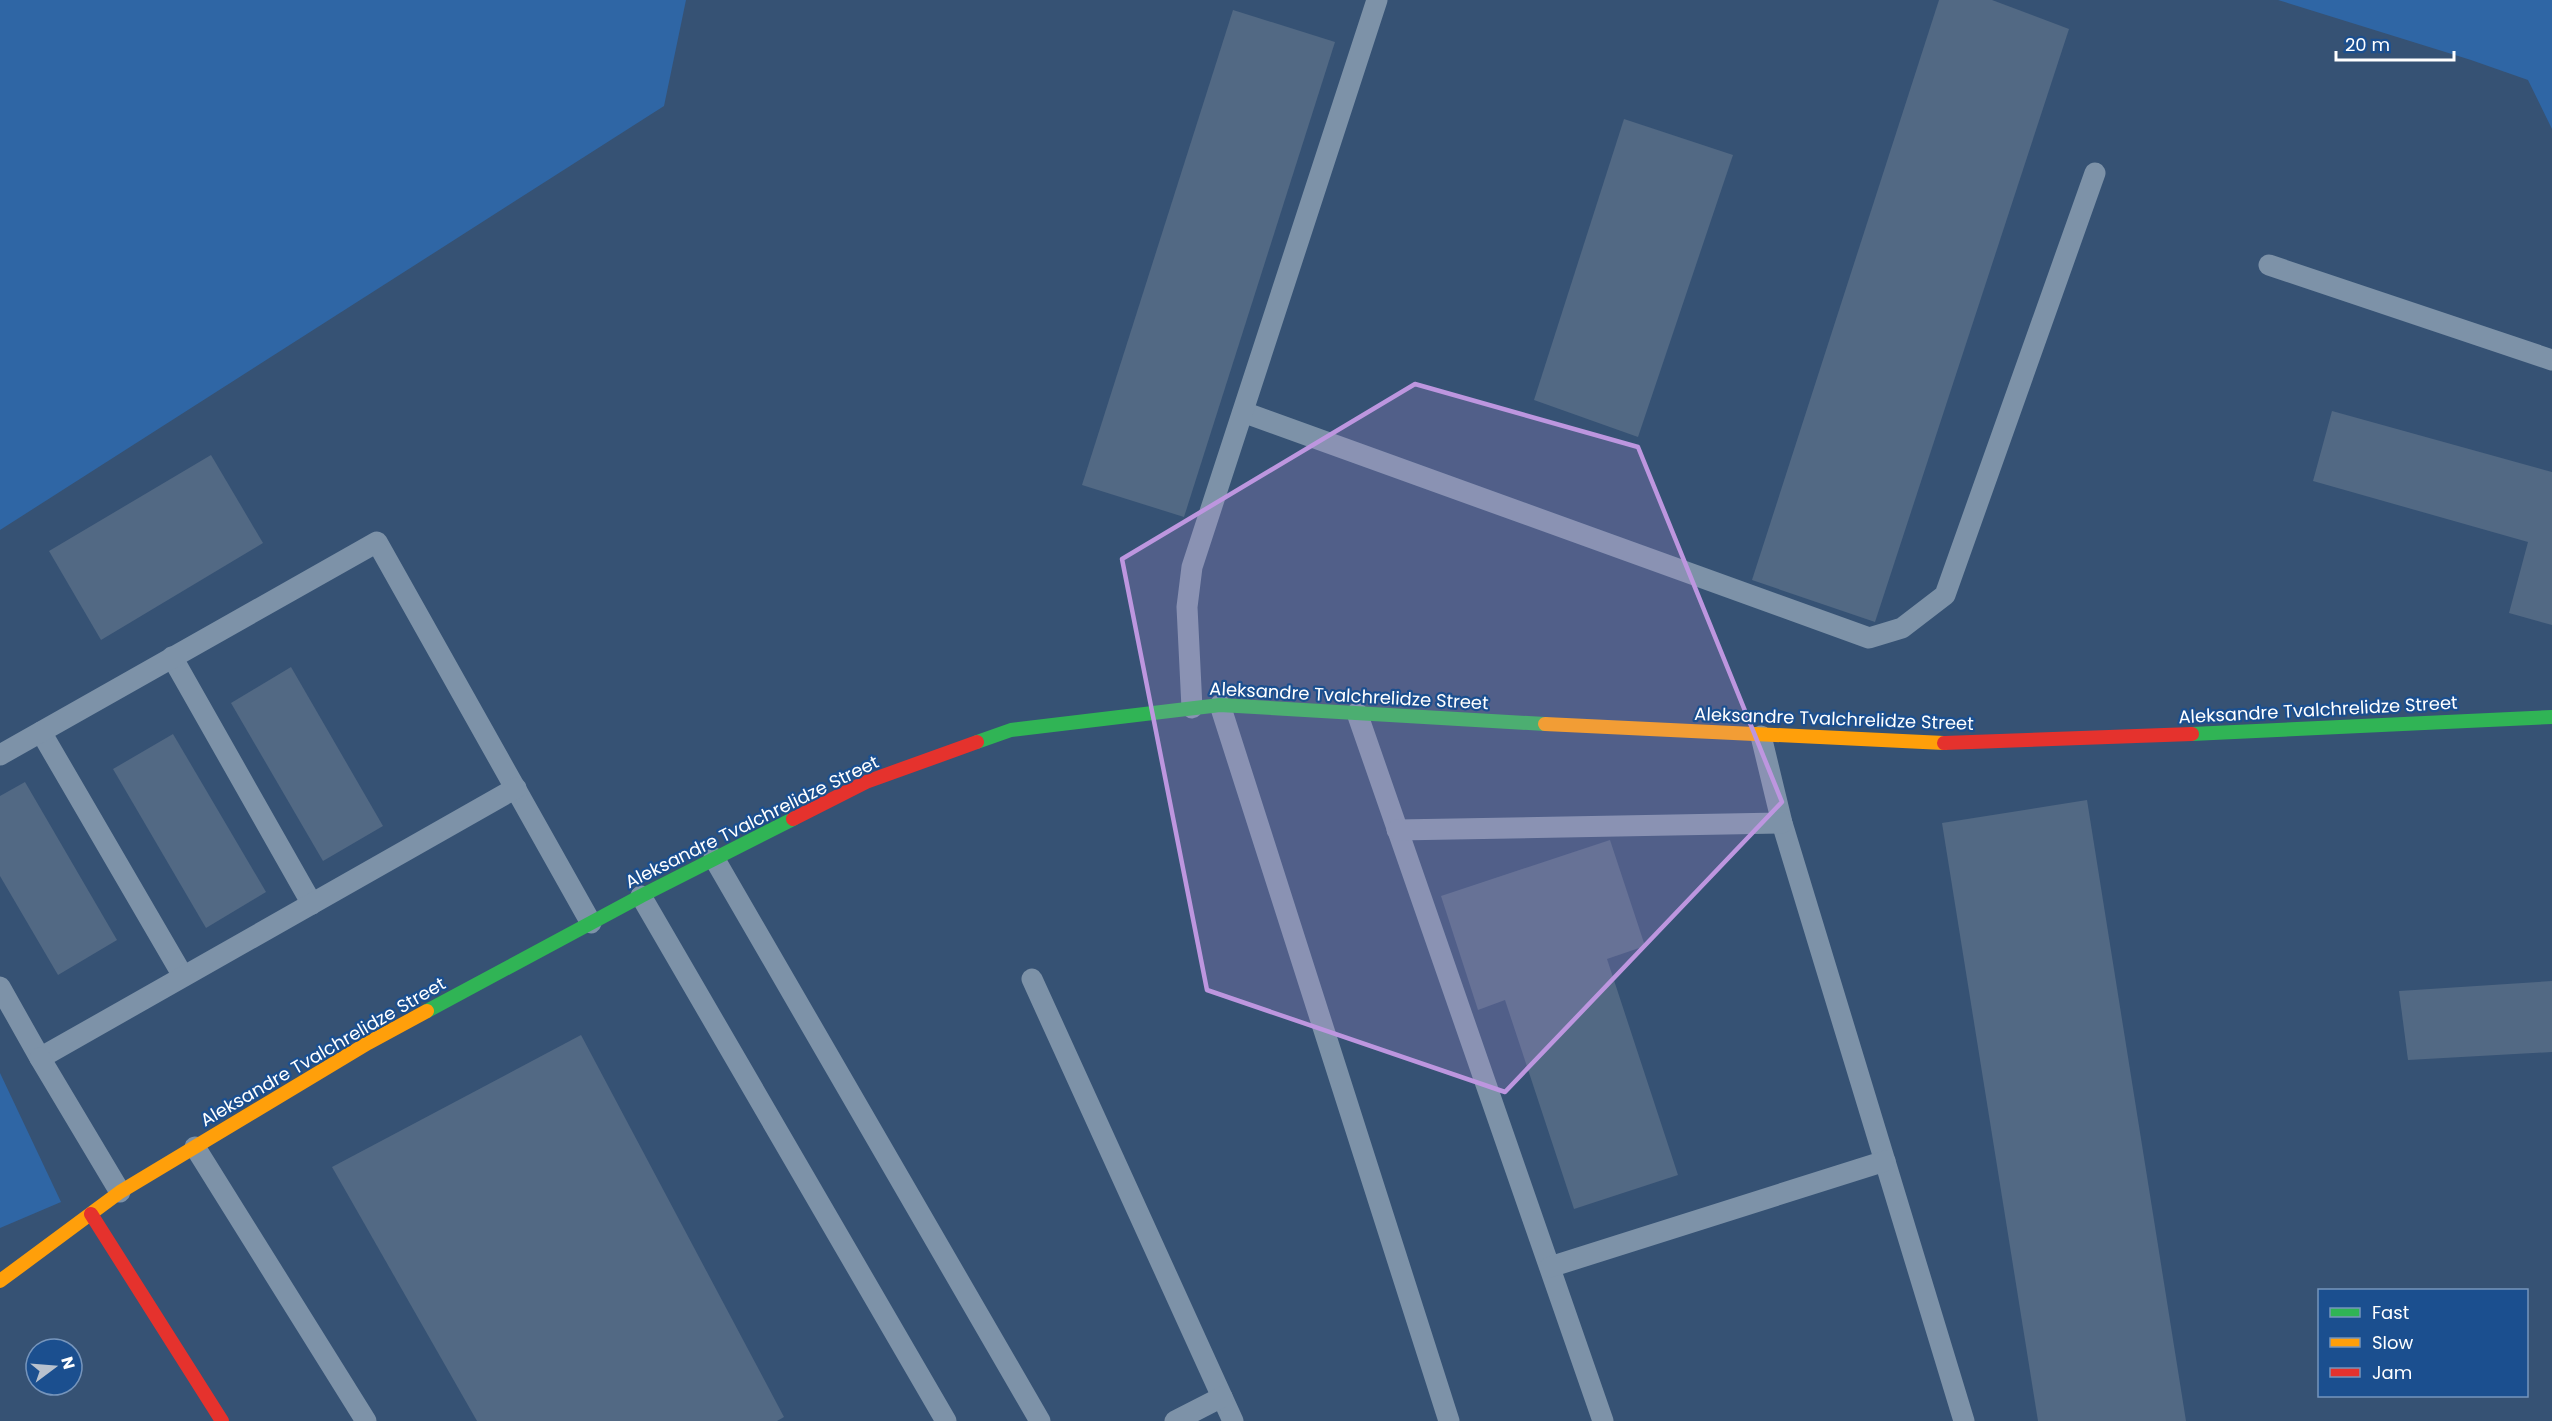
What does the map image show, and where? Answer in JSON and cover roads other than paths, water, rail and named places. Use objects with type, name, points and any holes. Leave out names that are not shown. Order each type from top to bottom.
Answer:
[{"type":"street","name":"Aleksandre Tvalchrelidze Street","points":[[0,1281],[120,1192],[368,1043],[641,896],[866,782],[1011,730],[1220,705],[1761,736],[1964,744],[2552,717]]},
{"type":"street","points":[[91,1214],[222,1421]]},
{"type":"lane","points":[[1192,708],[1187,607],[1192,567],[1377,0]]},
{"type":"lane","points":[[1243,412],[1829,625],[1869,638],[1880,635],[1902,628],[1945,595],[2096,173]]},
{"type":"lane","points":[[2269,265],[2552,360]]},
{"type":"lane","points":[[0,755],[376,542],[591,923]]},
{"type":"lane","points":[[172,657],[312,904]]},
{"type":"lane","points":[[1220,705],[1449,1421]]},
{"type":"lane","points":[[1357,713],[1603,1421]]},
{"type":"lane","points":[[41,732],[183,976]]},
{"type":"lane","points":[[1761,736],[1782,824],[1964,1421]]},
{"type":"lane","points":[[40,1058],[516,788]]},
{"type":"lane","points":[[1397,830],[1782,824]]},
{"type":"lane","points":[[714,858],[1040,1421]]},
{"type":"lane","points":[[641,896],[946,1421]]},
{"type":"lane","points":[[1032,979],[1233,1421]]},
{"type":"lane","points":[[0,987],[120,1192]]},
{"type":"lane","points":[[195,1148],[366,1421]]},
{"type":"lane","points":[[1550,1267],[1885,1161]]},
{"type":"lane","points":[[1175,1421],[1222,1397]]}]
